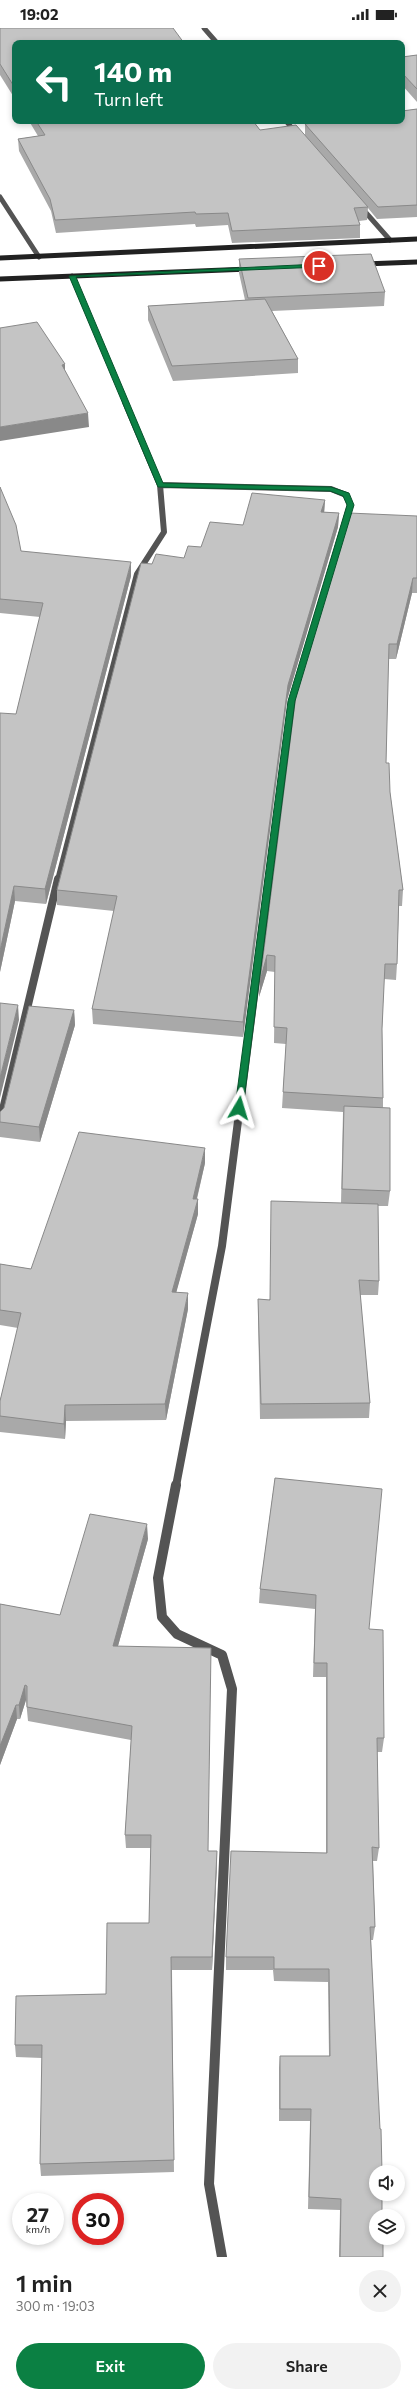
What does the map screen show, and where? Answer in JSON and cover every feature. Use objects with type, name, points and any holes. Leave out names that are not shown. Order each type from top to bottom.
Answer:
[{"type":"street","points":[[204,28],[214,40]]},
{"type":"street","points":[[288,124],[301,139]]},
{"type":"street","points":[[0,197],[39,257]]},
{"type":"street","points":[[354,198],[390,240]]},
{"type":"street","points":[[0,258],[417,239]]},
{"type":"street","points":[[357,264],[417,262]]},
{"type":"street","points":[[0,279],[254,268]]},
{"type":"street","points":[[0,1122],[55,890],[137,574],[164,532],[160,485],[72,276]]},
{"type":"street","points":[[160,485],[331,489],[346,495],[350,505],[292,701],[222,1246],[158,1578],[162,1617],[177,1634],[222,1655],[232,1689],[209,2184],[222,2257]]},
{"type":"building","points":[[0,28],[173,28],[182,40],[12,40],[12,83],[0,64]]},
{"type":"building","points":[[417,55],[417,89],[405,76],[405,57]]},
{"type":"building","points":[[417,109],[417,205],[378,207],[305,124],[405,124],[405,111]]},
{"type":"building","points":[[38,124],[255,124],[260,130],[296,125],[368,207],[354,208],[360,225],[232,231],[228,213],[196,214],[195,212],[55,220],[50,199],[18,139],[45,135]]},
{"type":"building","points":[[371,254],[385,292],[248,298],[239,259]]},
{"type":"building","points":[[265,299],[298,359],[172,366],[148,306]]},
{"type":"building","points":[[37,322],[65,364],[62,365],[88,413],[0,427],[0,328]]},
{"type":"building","points":[[0,487],[16,525],[21,551],[131,562],[45,889],[14,886],[0,951],[0,713],[16,714],[43,603],[0,599]]},
{"type":"building","points":[[252,493],[325,500],[321,512],[339,513],[288,685],[243,1022],[92,1009],[117,896],[57,890],[141,563],[152,564],[156,554],[184,558],[188,546],[201,547],[210,522],[243,525]]},
{"type":"building","points":[[349,513],[417,516],[417,578],[413,578],[397,644],[389,644],[386,763],[389,763],[390,792],[403,890],[399,890],[397,964],[385,964],[382,1029],[383,1098],[283,1092],[287,1028],[274,1027],[275,956],[267,955],[260,981],[297,687]]},
{"type":"building","points":[[0,1003],[18,1005],[0,1078]]},
{"type":"building","points":[[29,1006],[74,1010],[39,1127],[0,1122],[0,1112],[4,1108]]},
{"type":"building","points":[[344,1106],[390,1108],[390,1191],[342,1189]]},
{"type":"building","points":[[79,1132],[205,1148],[193,1199],[198,1199],[172,1292],[188,1293],[165,1404],[65,1405],[64,1424],[0,1416],[0,1401],[21,1313],[0,1310],[0,1264],[31,1269]]},
{"type":"building","points":[[271,1201],[378,1204],[379,1281],[359,1280],[370,1403],[261,1404],[258,1299],[270,1300]]},
{"type":"building","points":[[275,1478],[382,1489],[369,1629],[383,1630],[384,1738],[377,1738],[379,1848],[372,1847],[375,1927],[370,1927],[382,2165],[369,2165],[369,2201],[382,2201],[382,2209],[369,2209],[369,2245],[383,2245],[383,2257],[340,2257],[341,2199],[309,2197],[311,2109],[280,2109],[280,2056],[330,2056],[329,1969],[274,1969],[274,1957],[226,1957],[231,1851],[327,1853],[327,1663],[314,1663],[316,1595],[260,1589]]},
{"type":"building","points":[[90,1514],[147,1524],[113,1646],[211,1648],[208,1851],[217,1851],[212,1957],[171,1957],[174,2160],[40,2164],[42,2045],[15,2045],[16,1996],[106,1994],[107,1923],[149,1923],[151,1835],[125,1835],[132,1726],[27,1707],[27,1686],[25,1685],[19,1705],[16,1705],[0,1746],[0,1604],[60,1615]]},
{"type":"route","points":[[239,1108],[292,701],[350,505],[346,495],[331,489],[160,485],[72,276],[319,266]]}]
